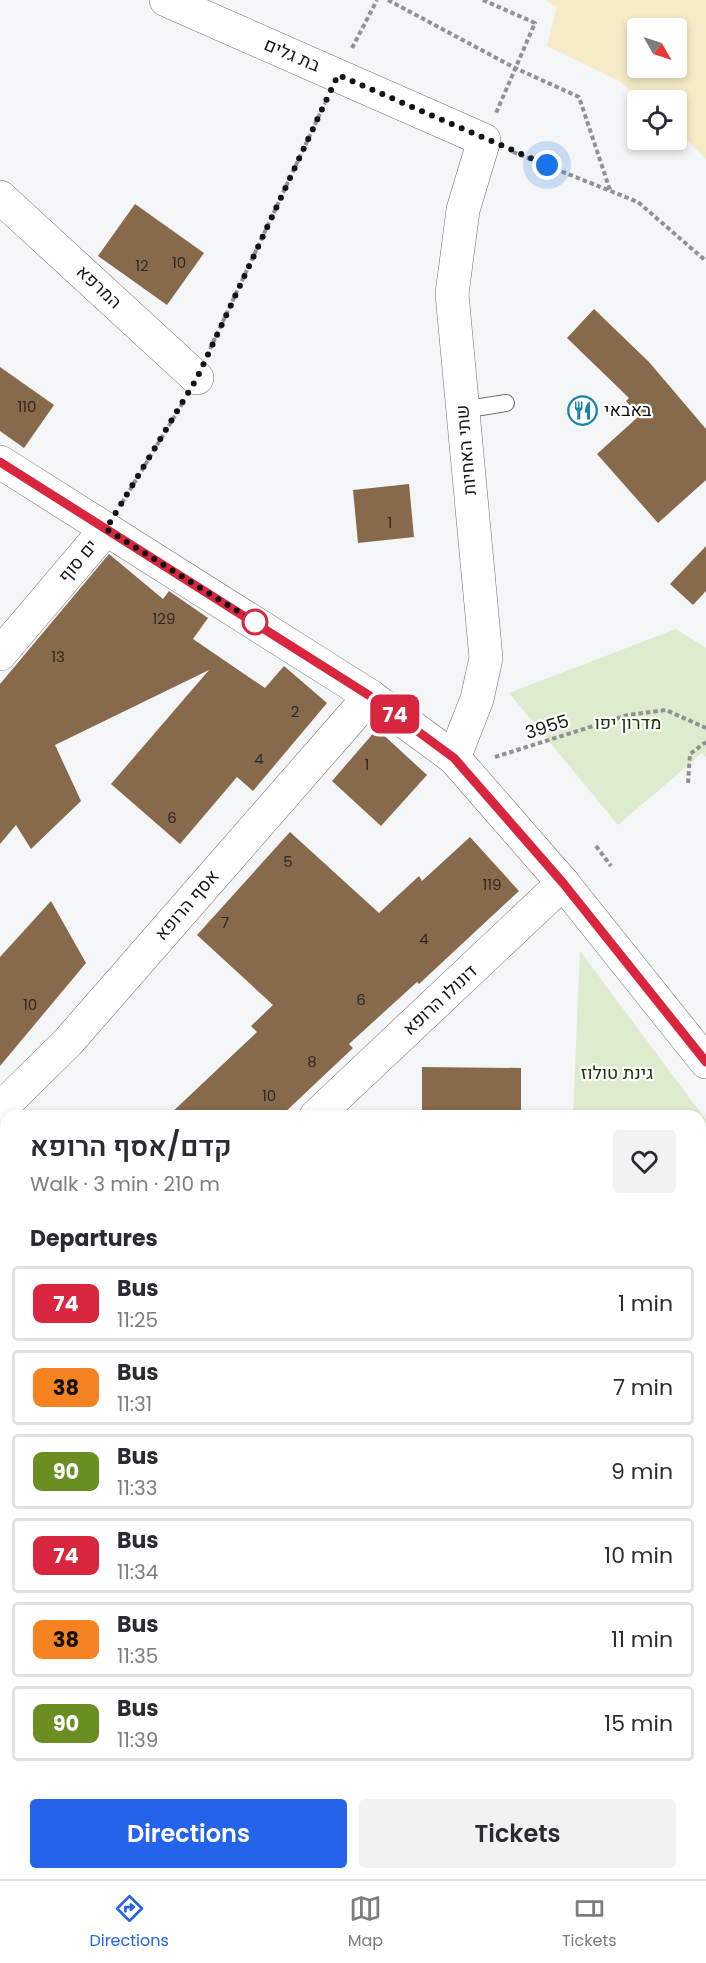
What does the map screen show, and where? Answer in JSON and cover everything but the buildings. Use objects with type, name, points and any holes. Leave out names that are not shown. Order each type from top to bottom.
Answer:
[{"type":"street","name":"בת גלים","points":[[166,0],[484,140]]},
{"type":"street","name":"שתי האחיות","points":[[459,764],[486,657],[452,294],[463,210],[484,140]]},
{"type":"street","name":"המרפא","points":[[0,197],[197,378]]},
{"type":"street","points":[[0,462],[370,696],[459,764],[563,883],[706,1062]]},
{"type":"street","name":"ים סוף","points":[[0,654],[106,529]]},
{"type":"street","name":"אסף הרופא","points":[[0,1109],[68,1042],[370,696]]},
{"type":"street","name":"דונולו הרופא","points":[[322,1110],[563,883]]},
{"type":"lane","points":[[462,410],[506,403]]},
{"type":"path","name":"ים סוף","points":[[106,529],[197,378],[338,75],[377,0]]},
{"type":"path","points":[[388,0],[515,68],[579,98],[610,191]]},
{"type":"path","points":[[483,0],[535,23],[484,140],[638,202],[706,261]]},
{"type":"path","name":"3955","points":[[459,764],[491,758],[628,715],[666,710],[706,728]]},
{"type":"path","points":[[688,783],[690,754],[706,742]]},
{"type":"path","points":[[596,846],[611,866]]},
{"type":"green space","name":"מדרון יפו","points":[[676,629],[706,648],[706,757],[702,753],[618,825],[509,693]]},
{"type":"green space","name":"גינת טולוז","points":[[580,951],[699,1110],[573,1110]]},
{"type":"sand","points":[[545,0],[706,0],[706,159],[687,140],[687,90],[630,90],[619,81],[547,46],[557,7]]},
{"type":"bus line","name":"74","points":[[0,462],[370,696],[454,758],[563,883],[706,1062]]},
{"type":"place","name":"באבאי","points":[[583,410]]},
{"type":"route","points":[[255,622],[106,529],[197,378],[338,75],[484,140],[547,165]]}]
